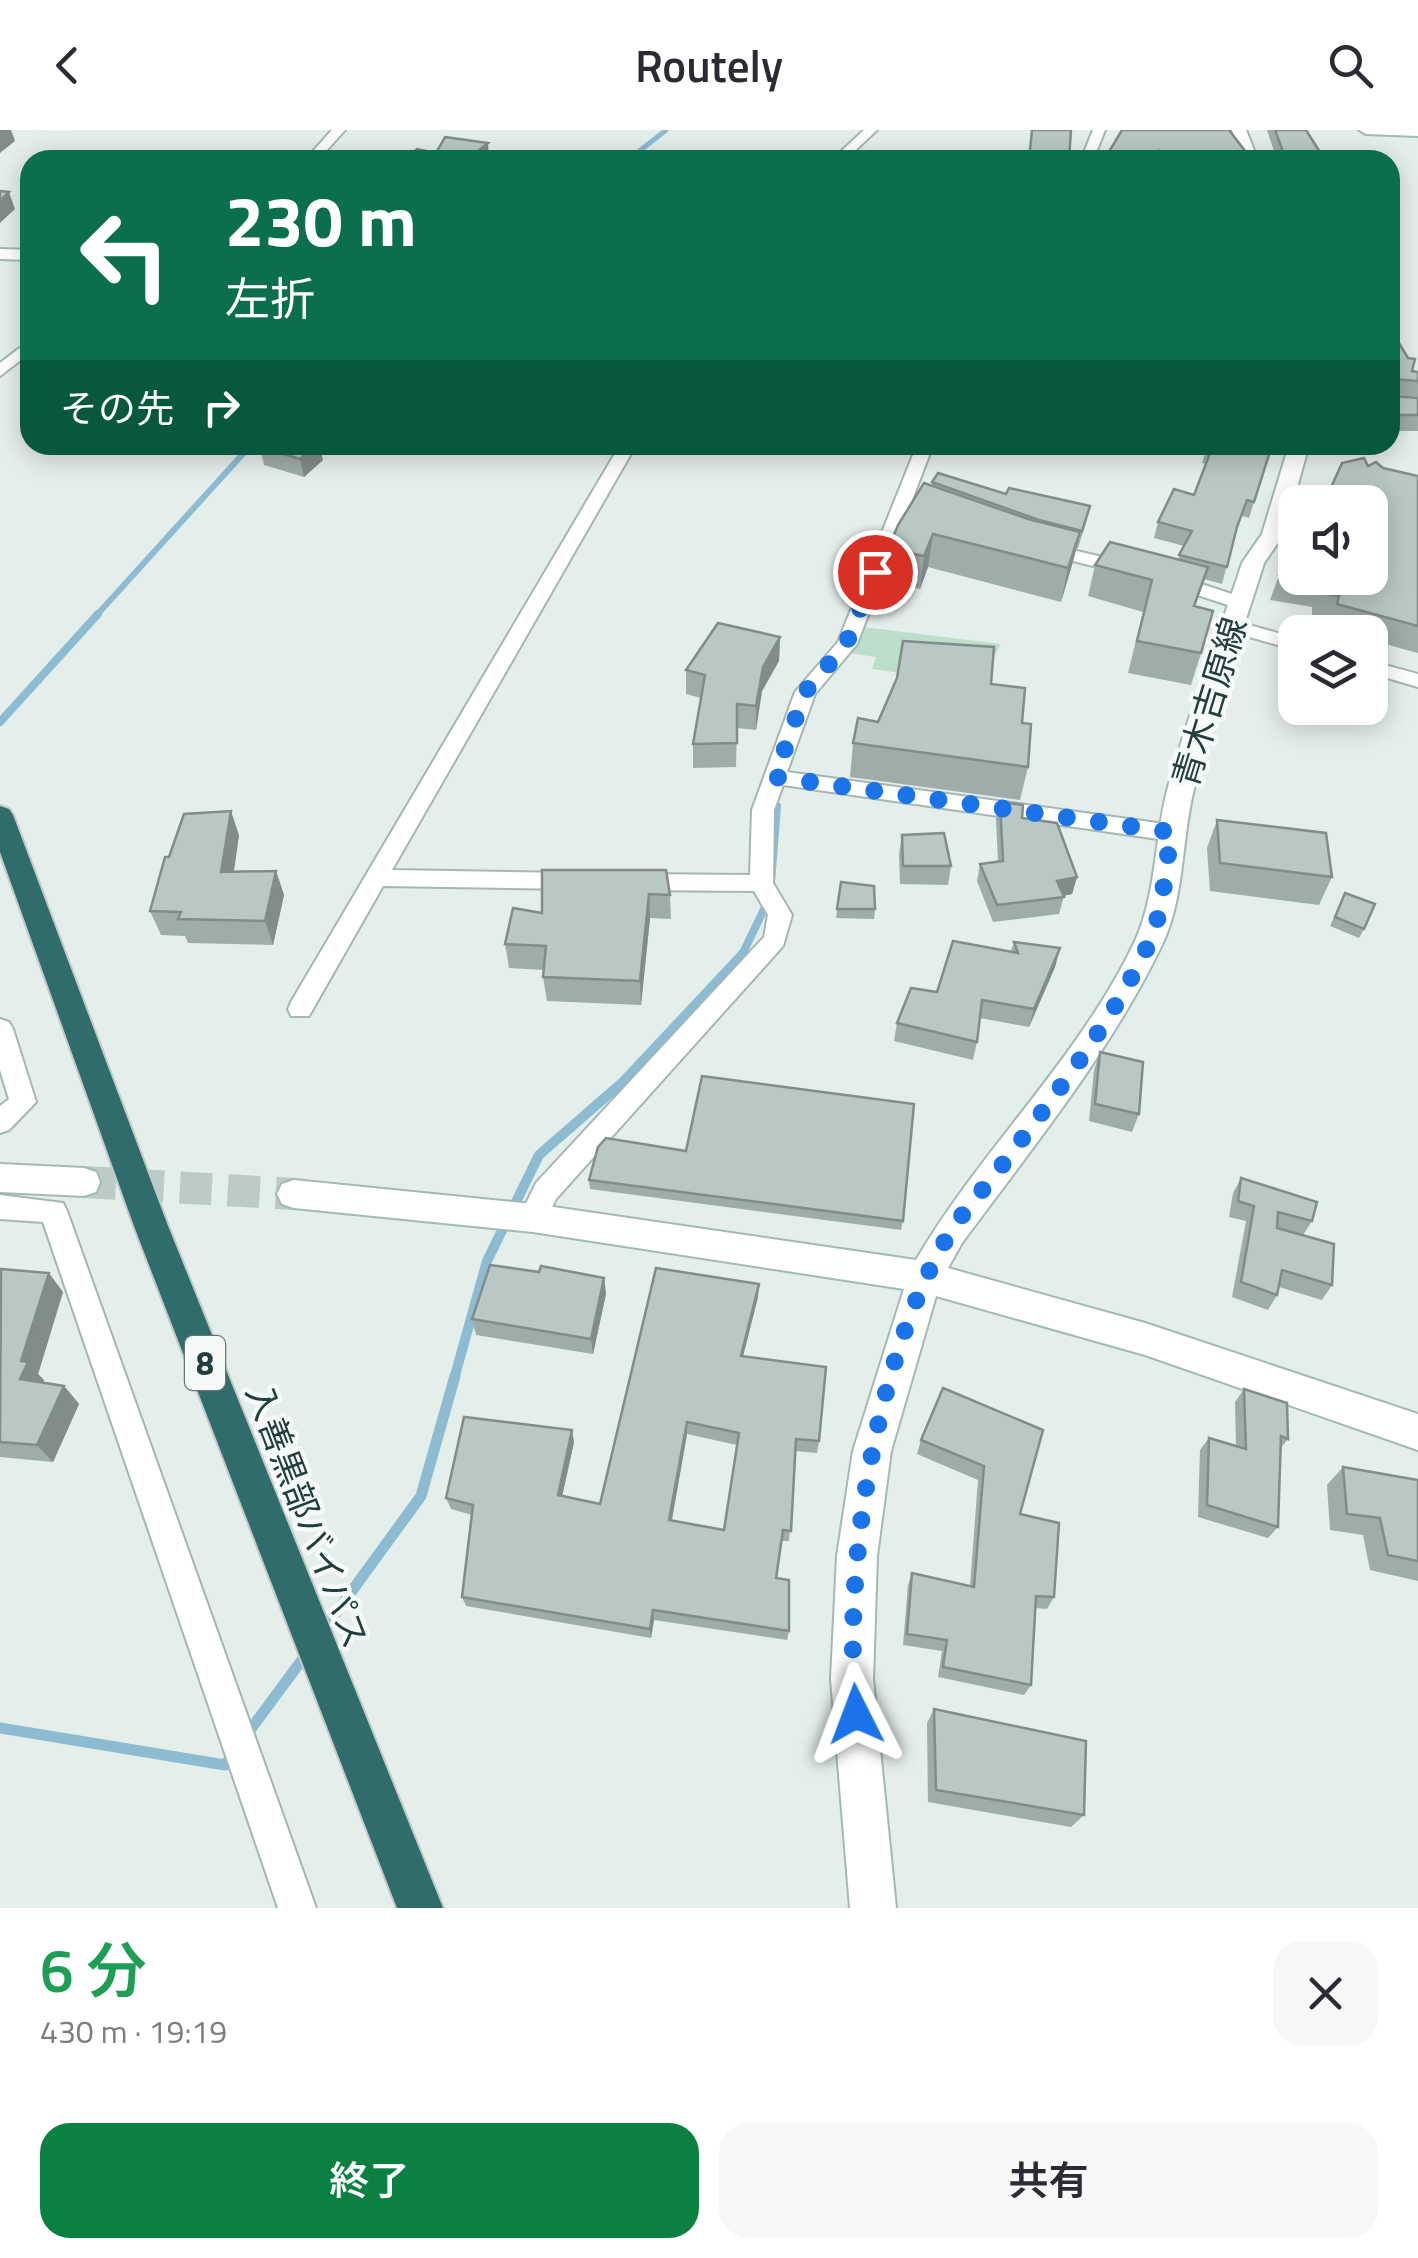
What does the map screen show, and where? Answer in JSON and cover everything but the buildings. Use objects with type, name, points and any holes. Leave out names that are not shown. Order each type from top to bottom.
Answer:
[{"type":"highway","name":"入善黒部バイパス","points":[[0,815],[151,1226],[420,1908]]},
{"type":"main road","points":[[1366,130],[1418,132]]},
{"type":"main road","name":"青木吉原線","points":[[873,1908],[852,1679],[857,1556],[872,1450],[925,1277],[950,1233],[1083,1054],[1148,944],[1164,901],[1181,788],[1252,562],[1272,534],[1296,455]]},
{"type":"main road","points":[[0,1178],[84,1182]]},
{"type":"main road","points":[[294,1194],[532,1218],[925,1277],[1145,1338],[1418,1432]]},
{"type":"street","points":[[320,150],[339,130]]},
{"type":"street","points":[[849,150],[871,130]]},
{"type":"street","points":[[0,371],[20,354]]},
{"type":"street","points":[[300,1010],[622,455]]},
{"type":"street","points":[[532,1218],[546,1191],[775,940],[780,915],[761,884],[763,810],[805,692],[846,644],[912,503],[924,455]]},
{"type":"street","points":[[1028,544],[1183,583],[1278,635]]},
{"type":"street","points":[[1388,672],[1418,681]]},
{"type":"street","points":[[775,777],[1172,832]]},
{"type":"street","points":[[378,878],[761,884]]},
{"type":"street","points":[[0,1030],[22,1102],[0,1122]]},
{"type":"street","points":[[0,1207],[54,1211],[297,1908]]},
{"type":"green space","points":[[863,627],[1001,644],[979,684],[872,669],[876,657],[849,653]]},
{"type":"waterway","points":[[641,150],[666,130]]},
{"type":"waterway","points":[[95,617],[242,455]]},
{"type":"waterway","points":[[0,722],[98,614]]},
{"type":"waterway","points":[[771,883],[777,806]]},
{"type":"waterway","points":[[742,955],[767,903]]},
{"type":"waterway","points":[[454,1379],[487,1261],[539,1155],[624,1081],[744,953]]},
{"type":"waterway","points":[[322,1632],[421,1496],[455,1376]]},
{"type":"waterway","points":[[245,1737],[307,1653]]},
{"type":"waterway","points":[[0,1728],[225,1765],[233,1754]]},
{"type":"tunnel","points":[[84,1182],[294,1194]]},
{"type":"route","points":[[856,1714],[852,1679],[857,1556],[872,1450],[925,1277],[950,1233],[1083,1054],[1148,944],[1164,901],[1172,832],[775,777],[805,692],[846,644],[875,572]]}]
